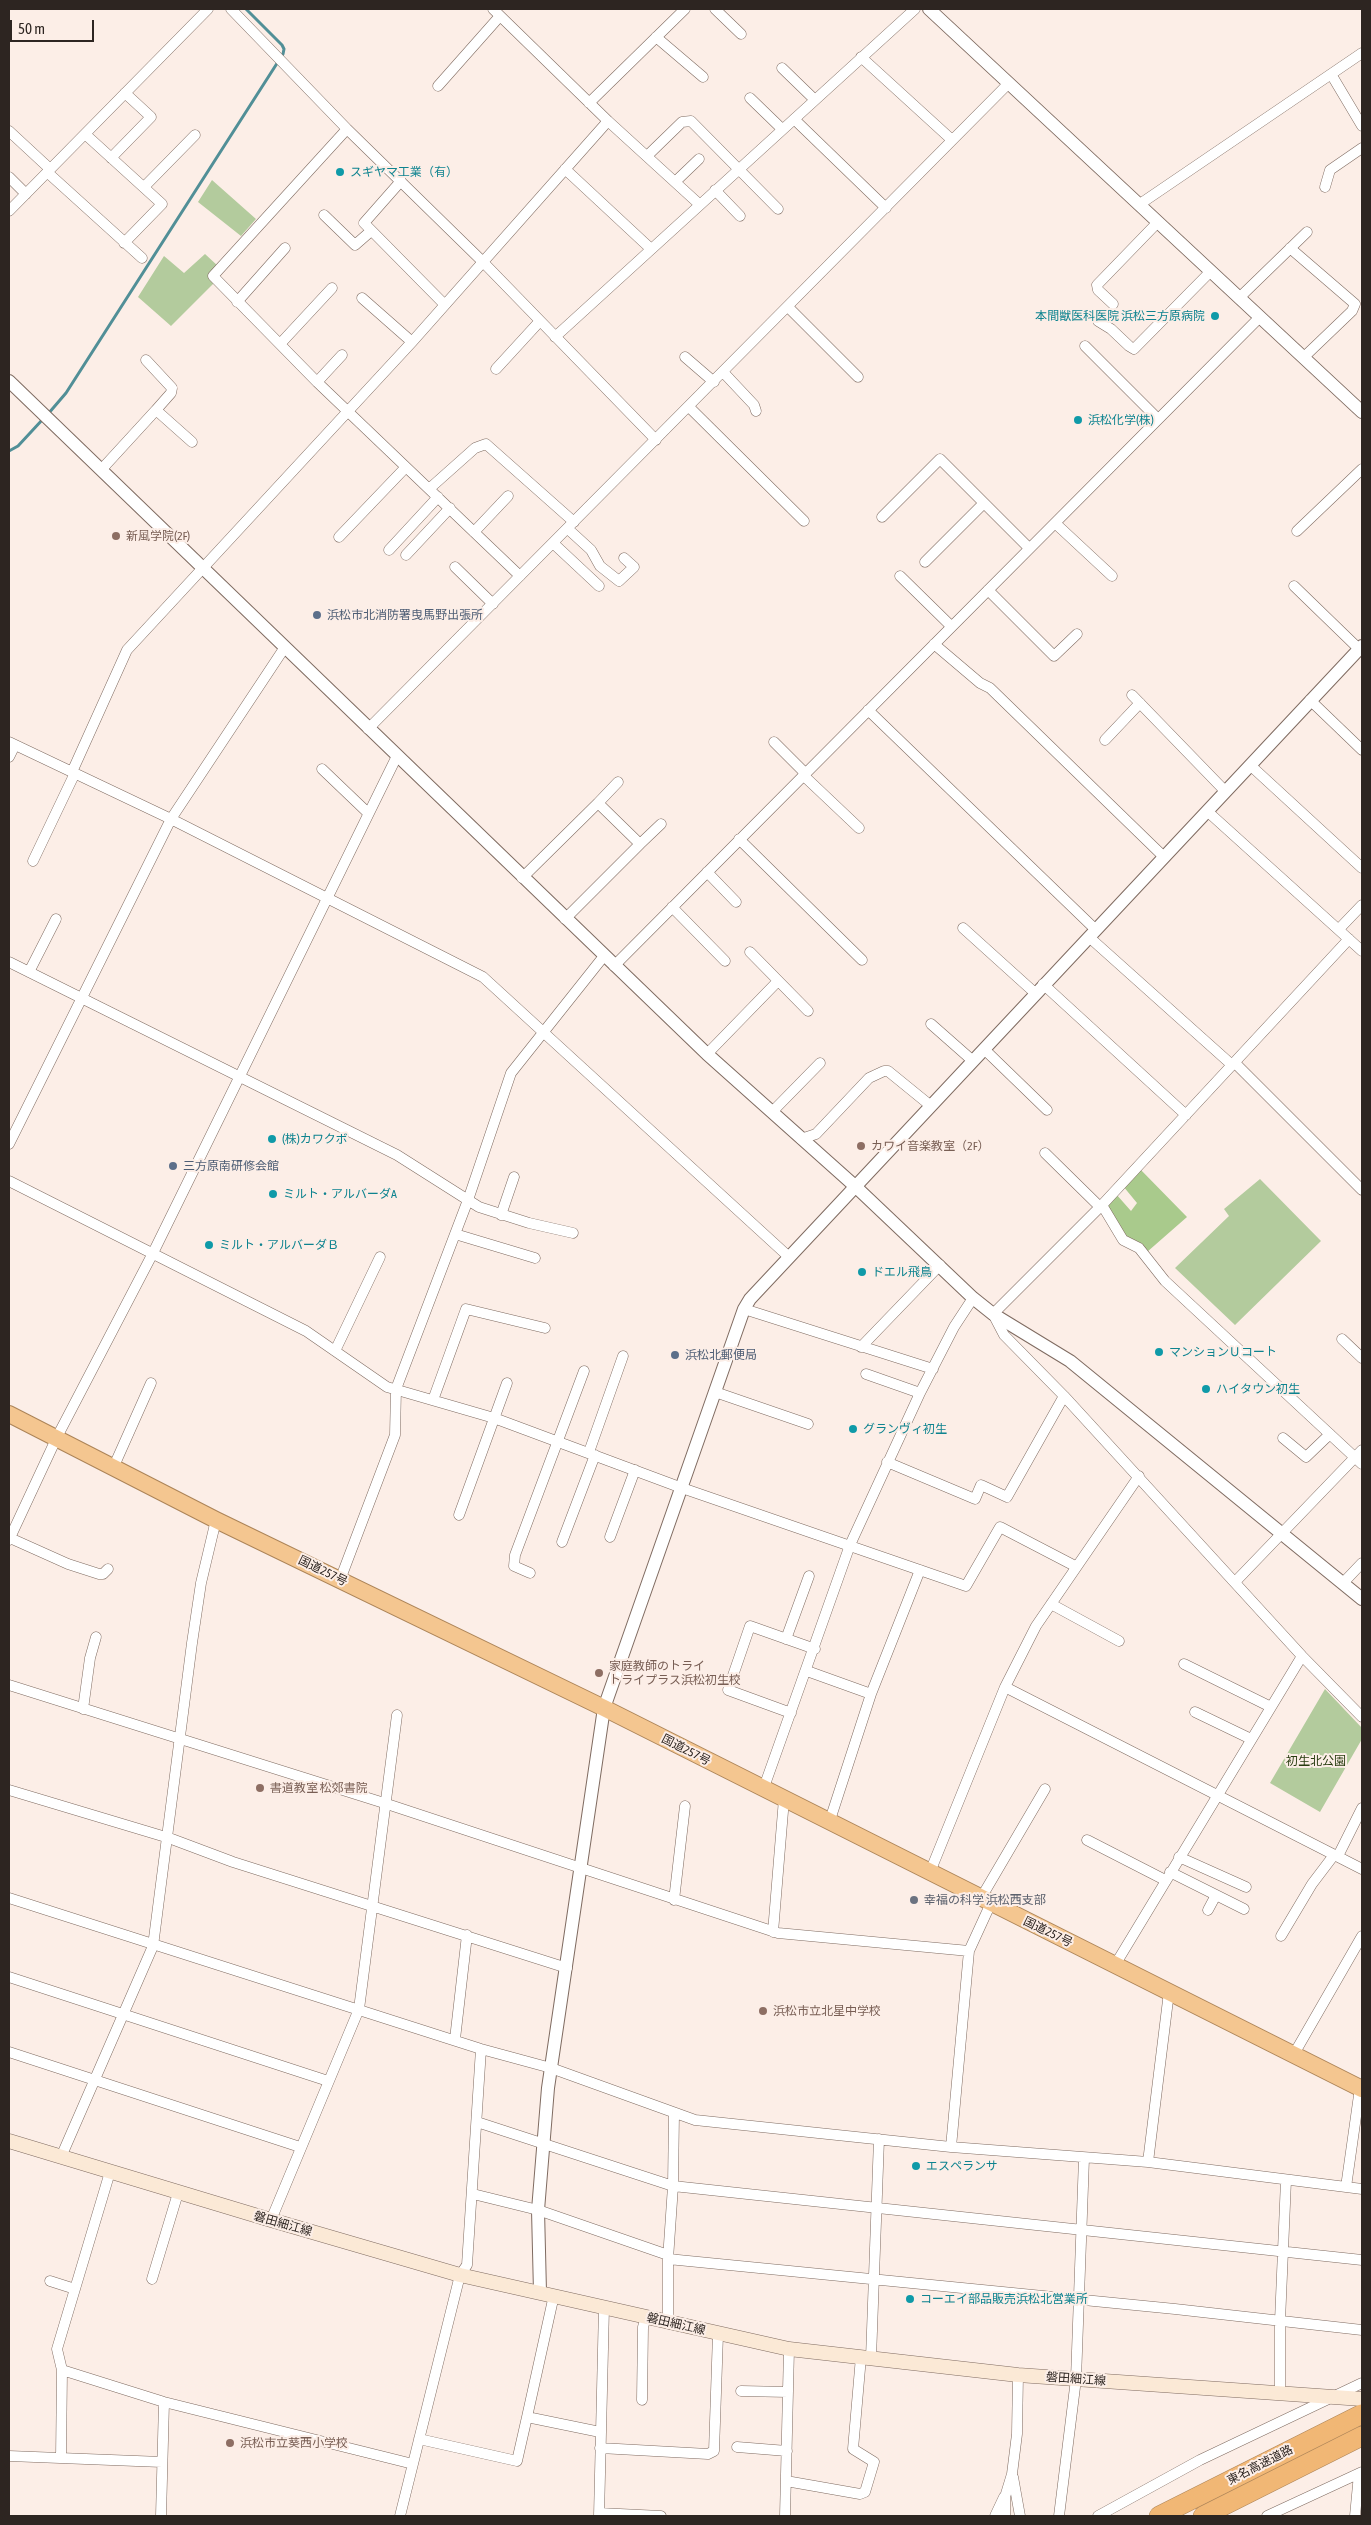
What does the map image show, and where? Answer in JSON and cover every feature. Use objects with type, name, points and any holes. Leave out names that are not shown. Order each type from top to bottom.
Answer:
[{"type":"highway","name":"国道257号","points":[[9,1414],[114,1466],[216,1520],[604,1708],[763,1790],[1361,2089]]},
{"type":"highway","name":"東名高速道路","points":[[1159,2516],[1362,2414]]},
{"type":"highway","name":"東名高速道路","points":[[1203,2516],[1362,2436]]},
{"type":"main road","name":"磐田細江線","points":[[9,2141],[178,2193],[460,2274],[789,2350],[1018,2375],[1362,2399]]},
{"type":"street","points":[[9,211],[208,9]]},
{"type":"street","points":[[231,9],[281,58],[347,129],[482,261],[656,440]]},
{"type":"street","points":[[715,9],[741,34]]},
{"type":"street","points":[[555,337],[915,9]]},
{"type":"street","points":[[930,9],[1362,412]]},
{"type":"street","points":[[589,103],[656,37],[677,11]]},
{"type":"street","points":[[438,86],[497,12],[608,121],[700,204]]},
{"type":"street","points":[[656,37],[703,77]]},
{"type":"street","points":[[1140,204],[1362,53]]},
{"type":"street","points":[[862,57],[952,140]]},
{"type":"street","points":[[782,68],[814,100]]},
{"type":"street","points":[[1332,74],[1362,126]]},
{"type":"street","points":[[368,729],[1009,83]]},
{"type":"street","points":[[111,158],[151,117],[125,93]]},
{"type":"street","points":[[750,98],[782,129]]},
{"type":"street","points":[[794,119],[886,208]]},
{"type":"street","points":[[33,862],[127,650],[412,342],[608,121]]},
{"type":"street","points":[[647,156],[682,122],[691,121],[778,209]]},
{"type":"street","points":[[347,129],[213,276],[317,382],[520,576]]},
{"type":"street","points":[[9,131],[48,171],[142,258]]},
{"type":"street","points":[[85,134],[162,204],[124,242]]},
{"type":"street","points":[[144,187],[195,135]]},
{"type":"street","points":[[1325,187],[1330,170],[1362,148]]},
{"type":"street","points":[[675,182],[699,159]]},
{"type":"street","points":[[565,168],[651,249]]},
{"type":"street","points":[[9,177],[26,194]]},
{"type":"street","points":[[401,181],[364,223],[444,304]]},
{"type":"street","points":[[715,190],[740,216]]},
{"type":"street","points":[[324,215],[355,245],[371,231]]},
{"type":"street","points":[[1113,304],[1098,290],[1097,285],[1158,222]]},
{"type":"street","points":[[1240,298],[1307,232]]},
{"type":"street","points":[[237,302],[285,248]]},
{"type":"street","points":[[1290,248],[1355,304],[1352,311],[1304,357]]},
{"type":"street","points":[[1098,321],[1134,348],[1211,271]]},
{"type":"street","points":[[280,344],[332,288]]},
{"type":"street","points":[[362,298],[412,342]]},
{"type":"street","points":[[788,307],[858,377]]},
{"type":"street","points":[[614,966],[1260,317]]},
{"type":"street","points":[[496,369],[540,321]]},
{"type":"street","points":[[1085,346],[1158,419]]},
{"type":"street","points":[[317,382],[342,355]]},
{"type":"street","points":[[685,357],[714,382]]},
{"type":"street","points":[[101,470],[171,393],[170,383],[146,360]]},
{"type":"street","points":[[723,372],[754,404],[756,411]]},
{"type":"street","points":[[10,385],[48,418],[706,1054],[856,1187],[973,1298],[993,1314],[1070,1361],[1362,1599]]},
{"type":"street","points":[[688,407],[804,521]]},
{"type":"street","points":[[156,410],[192,442]]},
{"type":"street","points":[[429,489],[475,448],[486,444],[571,526],[591,550],[600,566],[619,581],[634,567],[624,558]]},
{"type":"street","points":[[882,517],[940,459],[1029,548]]},
{"type":"street","points":[[339,536],[406,467]]},
{"type":"street","points":[[1297,532],[1362,469]]},
{"type":"street","points":[[474,532],[508,496]]},
{"type":"street","points":[[389,550],[438,498]]},
{"type":"street","points":[[925,562],[984,504]]},
{"type":"street","points":[[406,555],[450,508]]},
{"type":"street","points":[[1055,523],[1112,576]]},
{"type":"street","points":[[553,543],[599,586]]},
{"type":"street","points":[[455,566],[493,604]]},
{"type":"street","points":[[900,576],[951,626]]},
{"type":"street","points":[[540,2292],[538,2210],[551,2068],[604,1708],[744,1309],[750,1299],[789,1257],[1360,648],[1294,586]]},
{"type":"street","points":[[988,590],[1054,656],[1077,634]]},
{"type":"street","points":[[934,644],[980,683],[990,688],[1164,857]]},
{"type":"street","points":[[9,1144],[84,998],[171,819],[286,647]]},
{"type":"street","points":[[1132,695],[1226,792]]},
{"type":"street","points":[[1310,700],[1362,750]]},
{"type":"street","points":[[1105,740],[1140,703]]},
{"type":"street","points":[[868,710],[1092,934],[1234,1064],[1362,1190]]},
{"type":"street","points":[[774,742],[859,828]]},
{"type":"street","points":[[9,757],[12,743],[171,819],[483,977],[789,1257]]},
{"type":"street","points":[[108,1569],[103,1574],[99,1574],[68,1564],[9,1539],[56,1437],[153,1253],[397,756]]},
{"type":"street","points":[[1250,765],[1362,868]]},
{"type":"street","points":[[322,769],[368,813]]},
{"type":"street","points":[[522,878],[618,782]]},
{"type":"street","points":[[598,803],[640,844]]},
{"type":"street","points":[[1207,811],[1362,951]]},
{"type":"street","points":[[566,919],[661,824]]},
{"type":"street","points":[[740,839],[862,960]]},
{"type":"street","points":[[707,872],[736,902]]},
{"type":"street","points":[[1339,930],[1362,905]]},
{"type":"street","points":[[672,907],[725,961]]},
{"type":"street","points":[[29,972],[56,919]]},
{"type":"street","points":[[963,928],[1039,989],[1186,1116]]},
{"type":"street","points":[[993,1314],[1101,1206],[1349,939]]},
{"type":"street","points":[[750,952],[808,1012]]},
{"type":"street","points":[[340,1580],[395,1435],[396,1388],[468,1200],[511,1073],[604,956]]},
{"type":"street","points":[[9,962],[396,1155],[479,1207],[501,1215],[573,1232]]},
{"type":"street","points":[[706,1054],[778,980]]},
{"type":"street","points":[[931,1024],[973,1061]]},
{"type":"street","points":[[984,1049],[1047,1110]]},
{"type":"street","points":[[772,1112],[820,1063]]},
{"type":"street","points":[[801,1139],[816,1134],[869,1078],[884,1070],[888,1071],[931,1106]]},
{"type":"street","points":[[1045,1153],[1101,1206],[1124,1240],[1139,1248],[1165,1281],[1330,1434],[1360,1457],[1235,1582]]},
{"type":"street","points":[[501,1215],[514,1177]]},
{"type":"street","points":[[9,1181],[306,1331],[387,1387],[396,1388],[494,1418],[682,1488],[966,1586],[1000,1527],[1075,1566]]},
{"type":"street","points":[[455,1234],[535,1258]]},
{"type":"street","points":[[335,1351],[380,1257]]},
{"type":"street","points":[[861,1347],[940,1265]]},
{"type":"street","points":[[763,1790],[815,1649],[850,1545],[920,1393],[954,1327],[973,1298]]},
{"type":"street","points":[[433,1400],[466,1309],[544,1328]]},
{"type":"street","points":[[744,1309],[933,1369]]},
{"type":"street","points":[[993,1314],[1004,1335],[1139,1476],[1302,1656],[1362,1717]]},
{"type":"street","points":[[1342,1339],[1362,1358]]},
{"type":"street","points":[[562,1542],[623,1356]]},
{"type":"street","points":[[530,1573],[514,1566],[513,1561],[556,1440],[584,1370]]},
{"type":"street","points":[[866,1374],[920,1393]]},
{"type":"street","points":[[114,1466],[152,1383]]},
{"type":"street","points":[[459,1516],[507,1383]]},
{"type":"street","points":[[715,1392],[808,1424]]},
{"type":"street","points":[[887,1462],[975,1499],[981,1485],[1007,1497],[1064,1396]]},
{"type":"street","points":[[1283,1438],[1306,1458],[1330,1434]]},
{"type":"street","points":[[610,1537],[635,1470]]},
{"type":"street","points":[[930,1872],[1005,1688],[1036,1626],[1075,1566],[1139,1476]]},
{"type":"street","points":[[61,2157],[153,1946],[169,1838],[201,1582],[216,1520]]},
{"type":"street","points":[[1343,1583],[1362,1563]]},
{"type":"street","points":[[829,1823],[871,1694],[920,1570]]},
{"type":"street","points":[[786,1639],[809,1576]]},
{"type":"street","points":[[1051,1604],[1119,1641]]},
{"type":"street","points":[[791,1713],[728,1690],[750,1626],[815,1649]]},
{"type":"street","points":[[83,1708],[90,1658],[96,1637]]},
{"type":"street","points":[[1116,1965],[1179,1857],[1302,1656]]},
{"type":"street","points":[[1184,1664],[1271,1707]]},
{"type":"street","points":[[807,1671],[871,1694]]},
{"type":"street","points":[[9,1685],[384,1803],[773,1932],[969,1951]]},
{"type":"street","points":[[1005,1688],[1362,1869]]},
{"type":"street","points":[[1194,1712],[1251,1739]]},
{"type":"street","points":[[271,2220],[359,2008],[396,1715]]},
{"type":"street","points":[[951,2147],[969,1951],[986,1901],[1045,1789]]},
{"type":"street","points":[[9,1790],[169,1838],[233,1862],[371,1904],[567,1968]]},
{"type":"street","points":[[773,1932],[784,1799]]},
{"type":"street","points":[[674,1900],[685,1806]]},
{"type":"street","points":[[1282,1936],[1312,1884],[1336,1856],[1362,1808]]},
{"type":"street","points":[[1087,1840],[1216,1895],[1244,1909]]},
{"type":"street","points":[[1179,1857],[1246,1887]]},
{"type":"street","points":[[1208,1910],[1216,1895]]},
{"type":"street","points":[[9,1898],[153,1946],[359,2008],[481,2049],[551,2068],[695,2120],[951,2147],[1148,2162],[1362,2189]]},
{"type":"street","points":[[455,2039],[467,1935]]},
{"type":"street","points":[[1294,2054],[1362,1936]]},
{"type":"street","points":[[9,1977],[328,2081]]},
{"type":"street","points":[[1148,2162],[1168,1992]]},
{"type":"street","points":[[400,2516],[460,2274],[467,2265],[481,2049]]},
{"type":"street","points":[[9,2052],[300,2147]]},
{"type":"street","points":[[1346,2187],[1361,2089]]},
{"type":"street","points":[[668,2322],[668,2257],[673,2186],[674,2113]]},
{"type":"street","points":[[477,2122],[673,2186],[1083,2228],[1362,2260]]},
{"type":"street","points":[[786,2481],[860,2494],[865,2492],[874,2462],[853,2449],[875,2280],[875,2208],[879,2139]]},
{"type":"street","points":[[1059,2516],[1076,2379],[1081,2300],[1084,2158]]},
{"type":"street","points":[[61,2458],[62,2370],[57,2349],[110,2172]]},
{"type":"street","points":[[1280,2394],[1280,2320],[1286,2180]]},
{"type":"street","points":[[152,2279],[178,2193]]},
{"type":"street","points":[[473,2194],[538,2210],[668,2257],[1362,2330]]},
{"type":"street","points":[[50,2281],[75,2289]]},
{"type":"street","points":[[419,2439],[517,2461],[554,2295]]},
{"type":"street","points":[[604,2307],[599,2515],[661,2516]]},
{"type":"street","points":[[642,2400],[643,2327],[646,2317]]},
{"type":"street","points":[[600,2448],[708,2454],[714,2451],[718,2334]]},
{"type":"street","points":[[785,2516],[789,2350]]},
{"type":"street","points":[[62,2370],[164,2402],[413,2464]]},
{"type":"street","points":[[995,2516],[1005,2497],[1012,2474],[1017,2434],[1018,2375]]},
{"type":"street","points":[[1098,2516],[1200,2460],[1362,2384]]},
{"type":"street","points":[[741,2391],[788,2392]]},
{"type":"street","points":[[161,2516],[164,2402]]},
{"type":"street","points":[[527,2417],[600,2432]]},
{"type":"street","points":[[737,2447],[787,2450]]},
{"type":"street","points":[[9,2456],[162,2462]]},
{"type":"street","points":[[1273,2515],[1361,2473]]},
{"type":"street","points":[[1355,2516],[1361,2473]]},
{"type":"street","points":[[1012,2474],[1020,2516]]},
{"type":"street","points":[[1005,2497],[1005,2516]]},
{"type":"green space","points":[[212,180],[256,219],[241,236],[198,202]]},
{"type":"green space","points":[[205,254],[218,266],[214,283],[171,326],[138,297],[164,256],[184,273]]},
{"type":"green space","points":[[1140,1169],[1187,1217],[1147,1252],[1126,1237],[1106,1205],[1116,1194],[1131,1211],[1137,1203],[1123,1186]]},
{"type":"green space","points":[[1260,1179],[1321,1241],[1235,1325],[1175,1268],[1229,1216],[1224,1209]]},
{"type":"green space","name":"初生北公園","points":[[1325,1689],[1362,1728],[1362,1739],[1320,1812],[1270,1783]]},
{"type":"waterway","points":[[48,414],[66,393],[283,54],[284,49],[282,45],[246,9]]},
{"type":"waterway","points":[[9,451],[18,446],[43,419]]},
{"type":"place","name":"スギヤマ工業（有）","points":[[340,172]]},
{"type":"place","name":"本間獣医科医院 浜松三方原病院","points":[[1215,316]]},
{"type":"place","name":"浜松化学(株)","points":[[1078,420]]},
{"type":"place","name":"新風学院(2F)","points":[[116,536]]},
{"type":"place","name":"浜松市北消防署曳馬野出張所","points":[[317,615]]},
{"type":"place","name":"(株)カワクボ","points":[[272,1139]]},
{"type":"place","name":"カワイ音楽教室（2F）","points":[[861,1146]]},
{"type":"place","name":"三方原南研修会館","points":[[173,1166]]},
{"type":"place","name":"ミルト・アルバーダA","points":[[273,1194]]},
{"type":"place","name":"ミルト・アルバーダＢ","points":[[209,1245]]},
{"type":"place","name":"ドエル飛鳥","points":[[862,1272]]},
{"type":"place","name":"マンションＵコート","points":[[1159,1352]]},
{"type":"place","name":"浜松北郵便局","points":[[675,1355]]},
{"type":"place","name":"ハイタウン初生","points":[[1206,1389]]},
{"type":"place","name":"グランヴィ初生","points":[[853,1429]]},
{"type":"place","name":"家庭教師のトライ トライプラス浜松初生校","points":[[599,1673]]},
{"type":"place","name":"書道教室 松郊書院","points":[[260,1788]]},
{"type":"place","name":"幸福の科学 浜松西支部","points":[[914,1900]]},
{"type":"place","name":"浜松市立北星中学校","points":[[763,2011]]},
{"type":"place","name":"エスペランサ","points":[[916,2166]]},
{"type":"place","name":"コーエイ部品販売浜松北営業所","points":[[910,2299]]},
{"type":"place","name":"浜松市立葵西小学校","points":[[230,2443]]}]
